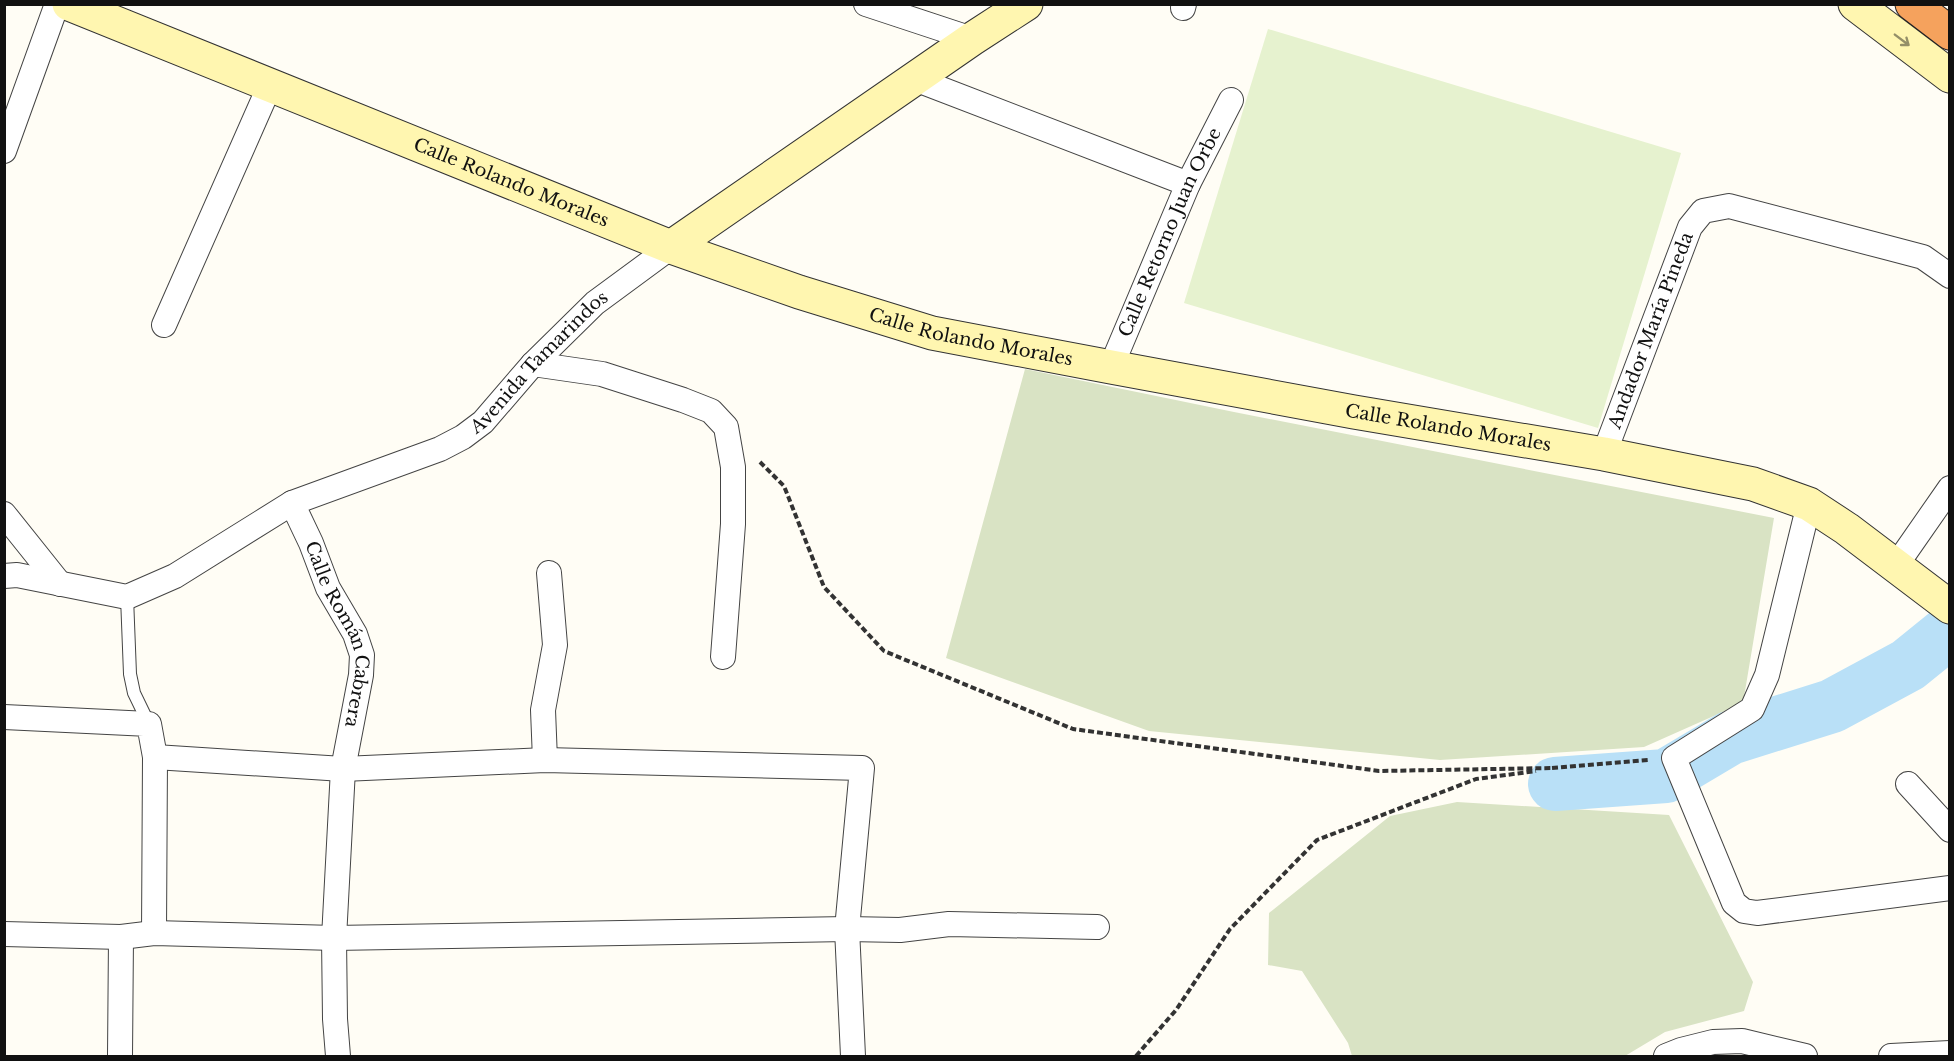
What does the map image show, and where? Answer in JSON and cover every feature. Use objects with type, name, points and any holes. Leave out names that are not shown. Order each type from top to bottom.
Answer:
[{"type":"highway","points":[[1912,4],[1950,33]]},
{"type":"street","points":[[4,151],[57,4]]},
{"type":"street","name":"Calle Rolando Morales","points":[[69,4],[671,247],[799,292],[932,333],[1354,412],[1604,454],[1753,484],[1809,504],[1847,529],[1943,602]]},
{"type":"street","points":[[866,4],[972,39]]},
{"type":"street","name":"Avenida Tamarindos","points":[[127,597],[175,576],[292,503],[440,449],[463,437],[483,422],[533,364],[596,303],[671,247],[1026,4]]},
{"type":"street","points":[[1855,4],[1950,76]]},
{"type":"street","points":[[915,79],[1188,184]]},
{"type":"street","points":[[164,325],[270,85]]},
{"type":"street","name":"Calle Retorno Juan Orbe","points":[[1111,367],[1188,184],[1231,100]]},
{"type":"street","name":"Andador María Pineda","points":[[1604,454],[1690,227],[1703,211],[1729,206],[1874,244],[1923,257],[1950,276]]},
{"type":"street","points":[[533,364],[602,374],[674,397],[711,411],[726,427],[733,467],[733,524],[723,657]]},
{"type":"street","points":[[1895,567],[1950,488]]},
{"type":"street","name":"Calle Román Cabrera","points":[[292,503],[311,543],[328,588],[355,634],[362,655],[361,675],[343,769],[334,938],[338,1056]]},
{"type":"street","points":[[1809,504],[1767,675],[1752,709],[1674,758],[1734,903],[1744,911],[1757,914],[1950,888]]},
{"type":"street","points":[[4,514],[60,584]]},
{"type":"street","points":[[545,760],[543,710],[555,645],[549,573]]},
{"type":"street","points":[[4,576],[17,575],[127,597]]},
{"type":"street","points":[[4,717],[149,724],[155,757],[154,933]]},
{"type":"street","points":[[155,757],[343,769],[545,760],[862,768],[847,929],[853,1056]]},
{"type":"street","points":[[1908,784],[1950,830]]},
{"type":"street","points":[[4,934],[121,937],[154,933],[334,938],[900,930],[949,924],[1097,927]]},
{"type":"street","points":[[120,1056],[121,937]]},
{"type":"street","points":[[1666,1056],[1713,1042],[1742,1041],[1805,1056]]},
{"type":"street","points":[[1891,1056],[1950,1053]]},
{"type":"lane","points":[[127,597],[130,674],[134,693],[149,724]]},
{"type":"path","points":[[759,461],[784,486],[824,587],[884,651],[1073,729],[1379,771],[1552,768]]},
{"type":"path","points":[[1136,1056],[1176,1010],[1230,929],[1317,840],[1476,779],[1552,768],[1674,758]]},
{"type":"green space","points":[[1268,29],[1681,153],[1598,428],[1184,303]]},
{"type":"green space","points":[[1025,369],[1774,518],[1743,703],[1644,747],[1440,760],[1149,731],[946,658]]},
{"type":"green space","points":[[1457,802],[1669,815],[1753,982],[1744,1011],[1665,1032],[1625,1056],[1352,1056],[1348,1043],[1302,971],[1268,965],[1269,913],[1390,816]]},
{"type":"waterway","points":[[1555,784],[1666,776],[1730,738],[1832,706],[1908,665],[1950,631]]}]
